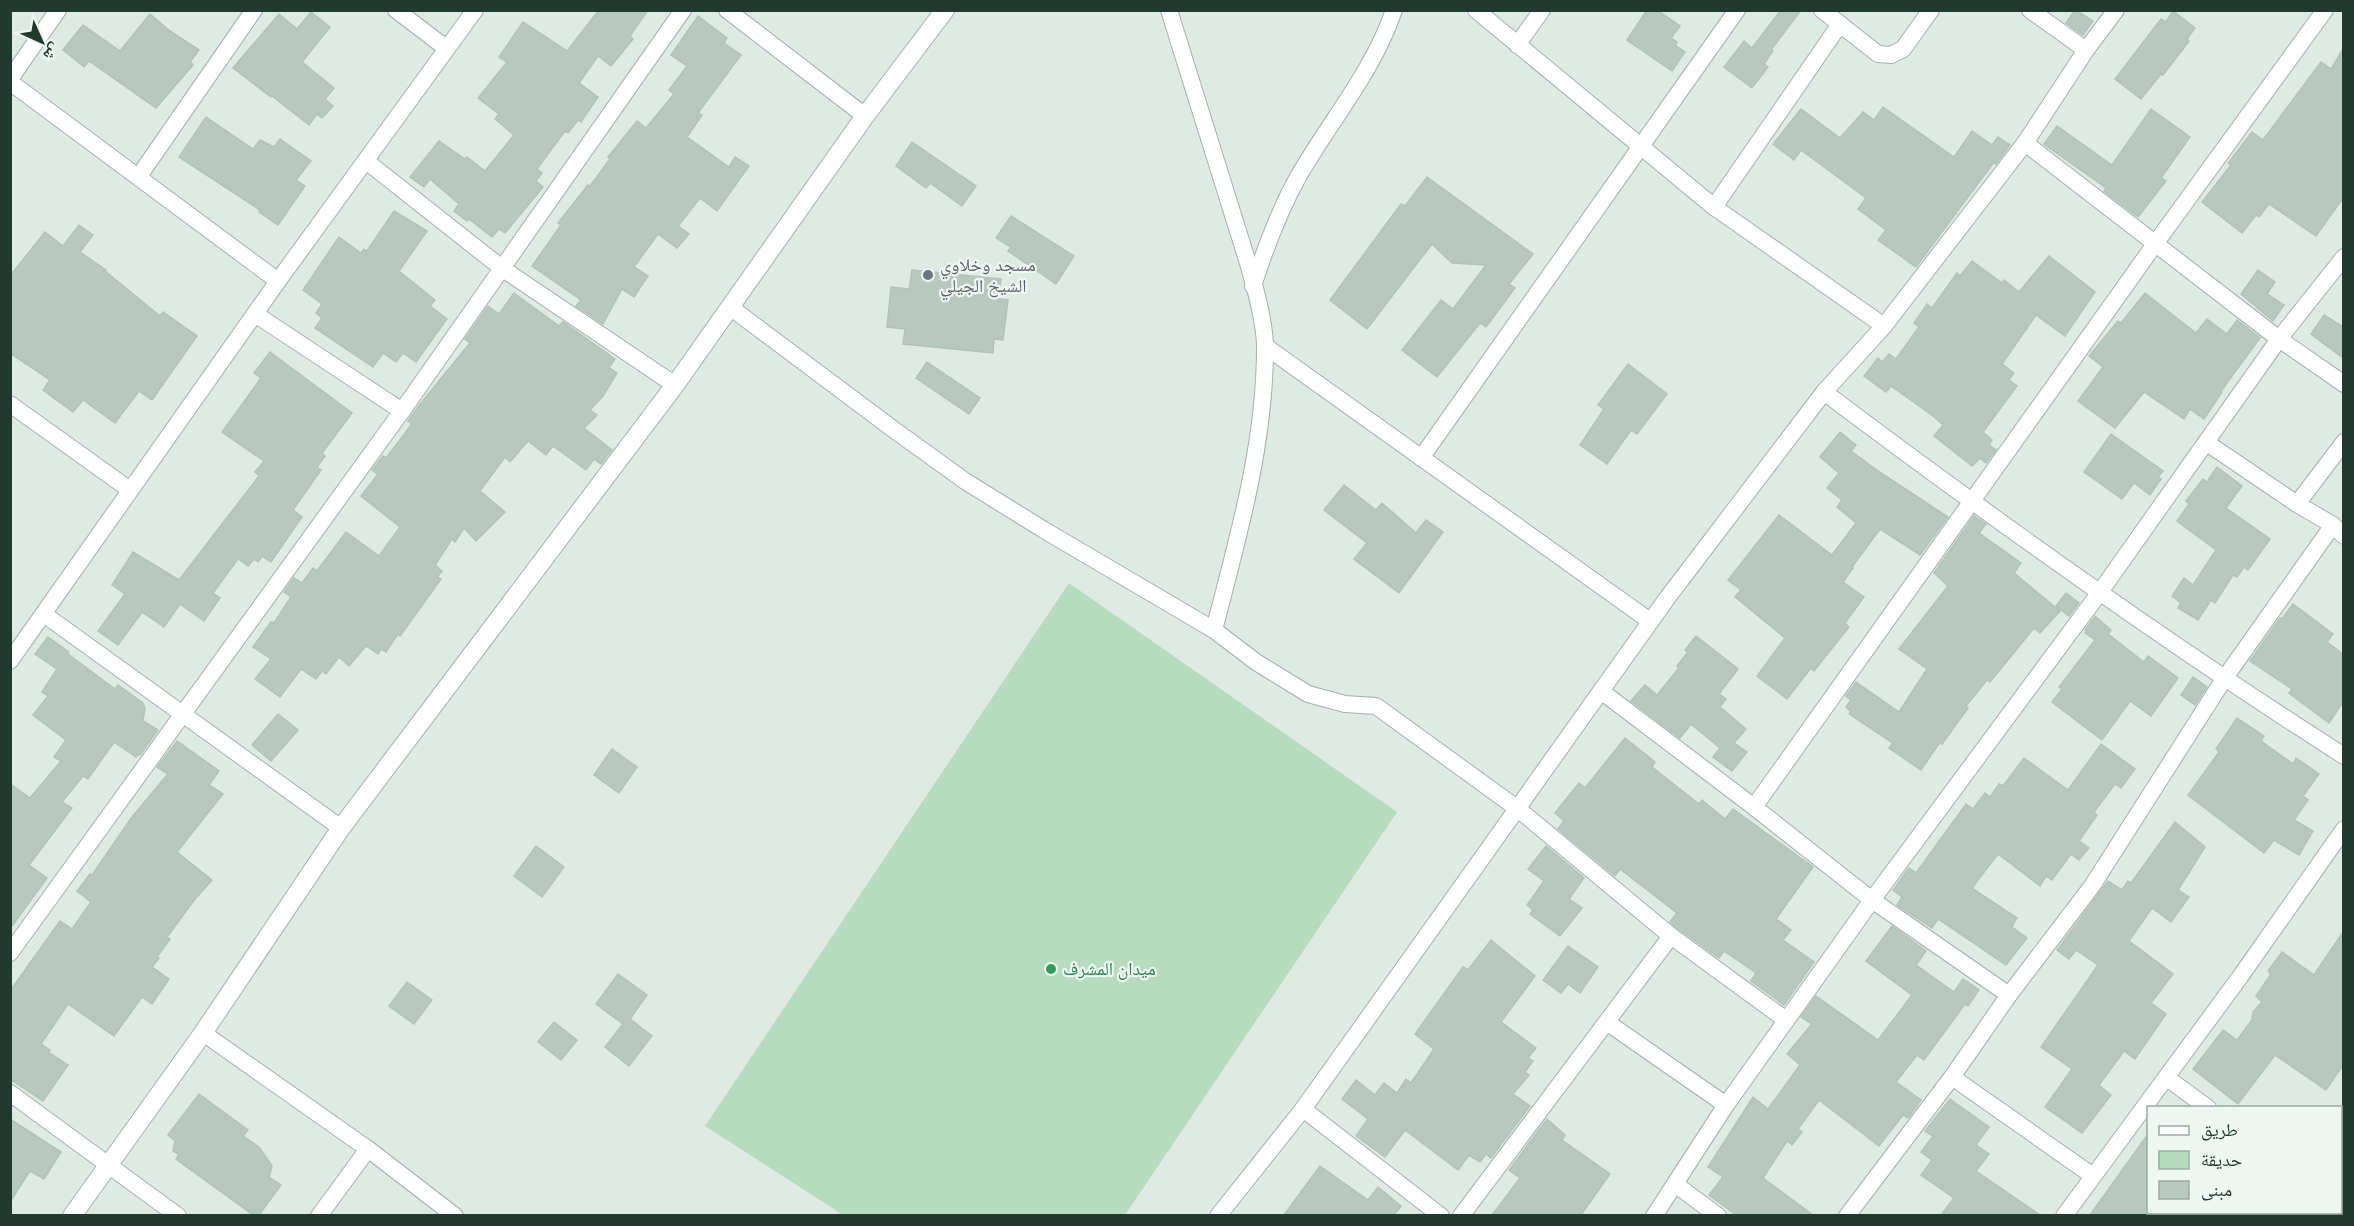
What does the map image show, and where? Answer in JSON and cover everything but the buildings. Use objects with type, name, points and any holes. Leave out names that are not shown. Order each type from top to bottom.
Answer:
[{"type":"street","points":[[58,10],[10,80],[278,281]]},
{"type":"street","points":[[139,176],[254,10]]},
{"type":"street","points":[[396,10],[446,48]]},
{"type":"street","points":[[10,662],[278,281],[475,10]]},
{"type":"street","points":[[10,953],[402,411],[683,10]]},
{"type":"street","points":[[727,10],[865,116]]},
{"type":"street","points":[[72,1215],[203,1034],[341,828],[675,385],[865,116],[945,10]]},
{"type":"street","points":[[1169,10],[1243,247],[1265,346],[1260,423],[1250,493],[1214,630]]},
{"type":"street","points":[[1253,287],[1265,249],[1297,179],[1360,82],[1388,29],[1394,10]]},
{"type":"street","points":[[1476,10],[1714,207],[1884,327]]},
{"type":"street","points":[[1517,45],[1542,10]]},
{"type":"street","points":[[1421,458],[1642,148],[1737,10]]},
{"type":"street","points":[[1822,10],[1878,54],[1891,55],[1903,49],[1931,10]]},
{"type":"street","points":[[2030,10],[2086,50]]},
{"type":"street","points":[[1218,1215],[1303,1109],[1650,621],[1824,392],[1884,327],[2025,143],[2086,50],[2116,10]]},
{"type":"street","points":[[1754,807],[2155,244],[2325,10]]},
{"type":"street","points":[[1714,207],[1840,24]]},
{"type":"street","points":[[2025,143],[2279,339],[2343,384]]},
{"type":"street","points":[[366,161],[503,269],[675,385]]},
{"type":"street","points":[[1654,1215],[1726,1105],[1872,900],[2100,592],[2279,339],[2343,257]]},
{"type":"street","points":[[730,307],[966,481],[1044,530],[1214,630],[1256,662],[1308,694],[1345,704],[1376,706],[1518,809],[1671,936],[1786,1020]]},
{"type":"street","points":[[255,314],[402,411]]},
{"type":"street","points":[[1265,346],[1650,621]]},
{"type":"street","points":[[1824,392],[1972,503],[2224,679],[2343,756]]},
{"type":"street","points":[[10,404],[130,490]]},
{"type":"street","points":[[2297,504],[2343,442]]},
{"type":"street","points":[[1847,1215],[2092,886],[2224,679],[2338,530],[2207,443]]},
{"type":"street","points":[[45,615],[341,828]]},
{"type":"street","points":[[1601,690],[1872,900],[2009,996]]},
{"type":"street","points":[[2064,1215],[2167,1078],[2343,829]]},
{"type":"street","points":[[1461,1215],[1608,1023],[1671,936]]},
{"type":"street","points":[[1608,1023],[1726,1105]]},
{"type":"street","points":[[203,1034],[368,1149],[455,1215]]},
{"type":"street","points":[[1952,1077],[2093,1176]]},
{"type":"street","points":[[2167,1078],[2207,1106]]},
{"type":"street","points":[[10,1093],[178,1215]]},
{"type":"street","points":[[1303,1109],[1441,1215]]},
{"type":"street","points":[[319,1215],[368,1149]]},
{"type":"street","points":[[1675,1184],[1718,1215]]},
{"type":"green space","name":"ميدان المشرف","points":[[1069,583],[1397,812],[1125,1215],[843,1215],[705,1126]]},
{"type":"place","name":"مسجد وخلاوي الشيخ الجيلي","points":[[928,275]]},
{"type":"place","name":"ميدان المشرف","points":[[1051,969]]}]
